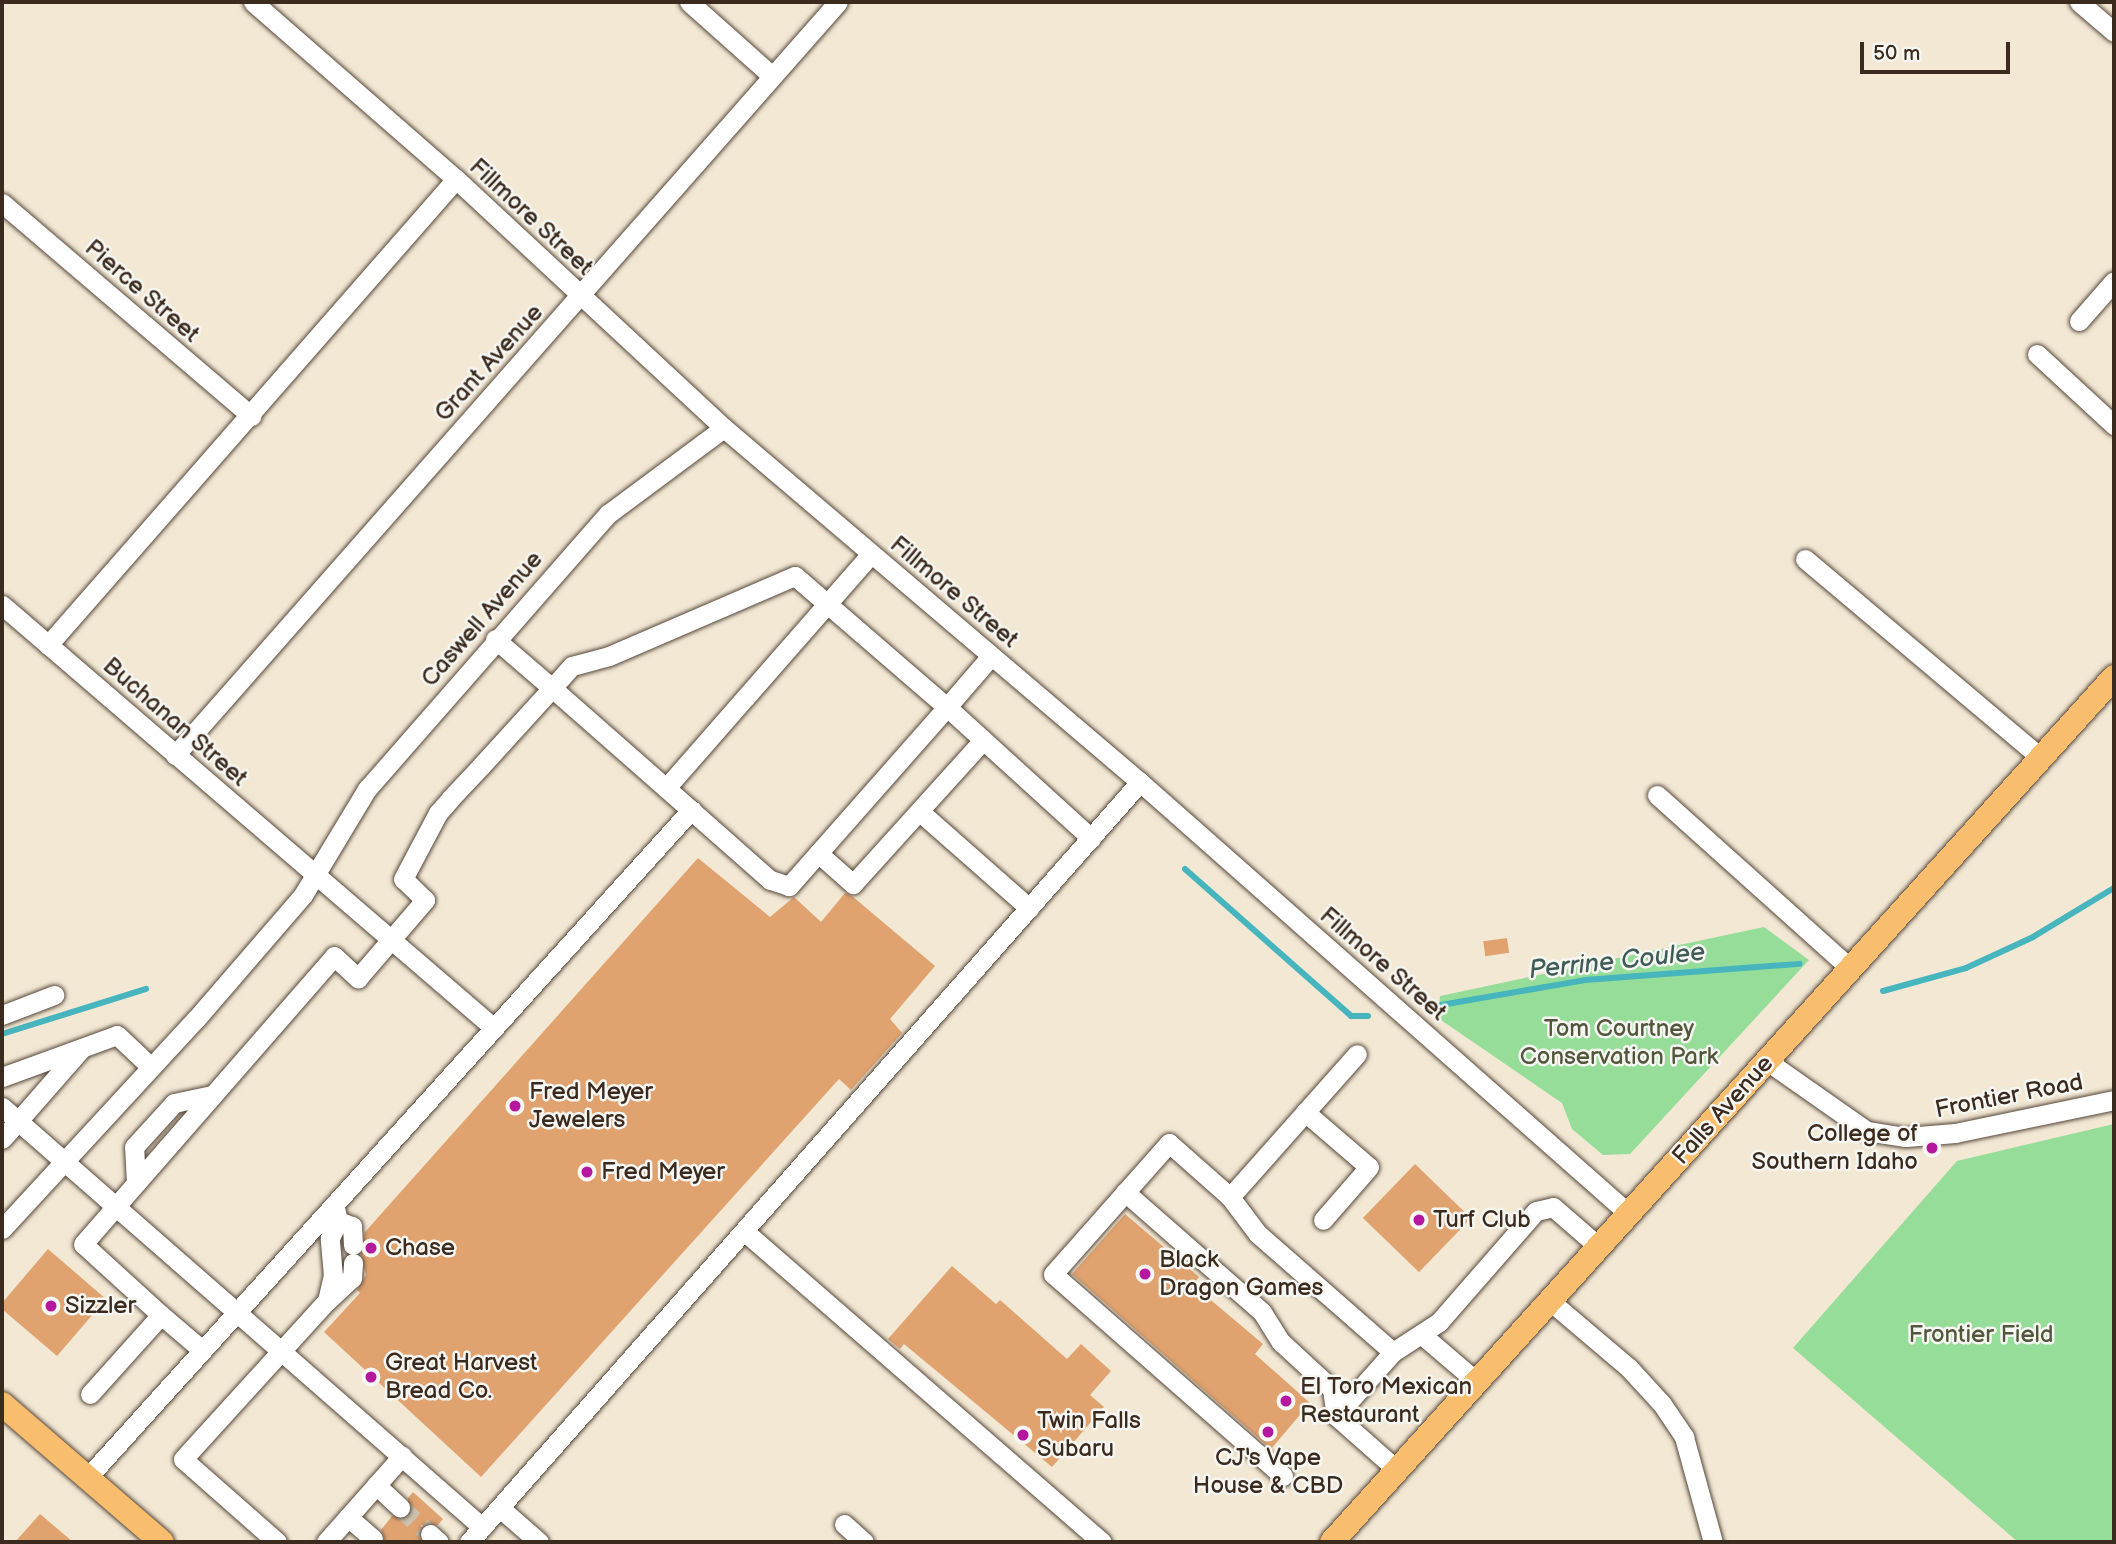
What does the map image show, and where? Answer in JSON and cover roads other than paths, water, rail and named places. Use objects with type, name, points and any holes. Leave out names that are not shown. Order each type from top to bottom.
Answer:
[{"type":"main road","name":"Falls Avenue","points":[[1332,1542],[2114,677]]},
{"type":"main road","points":[[5,1413],[162,1542]]},
{"type":"street","name":"Fillmore Street","points":[[253,2],[456,179],[724,428],[1140,782],[1629,1214]]},
{"type":"street","points":[[689,2],[772,76]]},
{"type":"street","name":"Grant Avenue","points":[[175,755],[838,2]]},
{"type":"street","points":[[2079,2],[2114,32]]},
{"type":"street","points":[[48,645],[456,179]]},
{"type":"street","name":"Pierce Street","points":[[2,203],[251,416]]},
{"type":"street","points":[[2079,321],[2114,281]]},
{"type":"street","points":[[2037,354],[2114,425]]},
{"type":"street","name":"Caswell Avenue","points":[[2,1229],[63,1159],[151,1067],[315,876],[367,789],[495,639],[608,513],[724,428]]},
{"type":"street","points":[[666,788],[871,554]]},
{"type":"street","points":[[1805,559],[2041,758]]},
{"type":"street","points":[[202,1350],[83,1244],[334,956],[358,978],[425,900],[403,879],[438,813],[572,666],[609,656],[795,576],[947,707],[1091,838]]},
{"type":"street","name":"Buchanan Street","points":[[2,605],[494,1028]]},
{"type":"street","points":[[495,639],[771,880],[789,886],[991,656]]},
{"type":"street","points":[[818,853],[853,884],[983,740]]},
{"type":"street","points":[[469,1542],[1140,782]]},
{"type":"street","points":[[1657,795],[1850,969]]},
{"type":"street","points":[[87,1478],[237,1312],[336,1213],[494,1028],[691,810]]},
{"type":"street","points":[[919,811],[1029,908]]},
{"type":"street","points":[[2,1015],[54,995]]},
{"type":"street","points":[[2,1077],[117,1035],[151,1067]]},
{"type":"street","points":[[2,1139],[82,1048]]},
{"type":"street","points":[[1230,1197],[1357,1054]]},
{"type":"street","name":"Frontier Road","points":[[1767,1061],[1867,1130],[1906,1138],[1955,1133],[2114,1100]]},
{"type":"street","points":[[2,1107],[482,1527]]},
{"type":"street","points":[[1305,1112],[1369,1167],[1323,1220]]},
{"type":"street","points":[[1283,1476],[1053,1274],[1125,1192],[1169,1143],[1230,1197],[1258,1234],[1393,1352]]},
{"type":"street","points":[[1125,1192],[1262,1312],[1281,1342],[1332,1389],[1336,1416],[1397,1470]]},
{"type":"street","points":[[1336,1416],[1393,1352],[1439,1322],[1536,1211],[1553,1207],[1599,1247]]},
{"type":"street","points":[[277,1542],[183,1459],[281,1349],[352,1278],[352,1226],[336,1213]]},
{"type":"street","points":[[327,1301],[333,1276],[330,1238],[336,1213]]},
{"type":"street","points":[[744,1231],[1102,1542]]},
{"type":"street","points":[[1550,1301],[1629,1368],[1662,1404],[1688,1449],[1713,1542]]},
{"type":"street","points":[[90,1394],[161,1315]]},
{"type":"street","points":[[1421,1334],[1477,1382]]},
{"type":"street","points":[[326,1542],[402,1456]]},
{"type":"street","points":[[376,1485],[400,1507]]},
{"type":"street","points":[[500,1508],[539,1542]]},
{"type":"street","points":[[348,1517],[373,1539]]},
{"type":"street","points":[[844,1524],[864,1542]]},
{"type":"waterway","name":"Perrine Coulee","points":[[1185,869],[1351,1016],[1368,1016]]},
{"type":"waterway","name":"Perrine Coulee","points":[[1883,991],[1966,968],[2033,937],[2114,888]]},
{"type":"waterway","name":"Perrine Coulee","points":[[1441,1005],[1585,980],[1799,964]]},
{"type":"waterway","name":"Perrine Coulee","points":[[2,1034],[146,989]]},
{"type":"tunnel","points":[[400,1507],[430,1534]]},
{"type":"place","name":"Fred Meyer Jewelers","points":[[515,1106]]},
{"type":"place","name":"College of Southern Idaho","points":[[1932,1148]]},
{"type":"place","name":"Fred Meyer","points":[[587,1172]]},
{"type":"place","name":"Turf Club","points":[[1419,1220]]},
{"type":"place","name":"Chase","points":[[371,1248]]},
{"type":"place","name":"Black Dragon Games","points":[[1145,1274]]},
{"type":"place","name":"Sizzler","points":[[51,1306]]},
{"type":"place","name":"Great Harvest Bread Co.","points":[[371,1377]]},
{"type":"place","name":"El Toro Mexican Restaurant","points":[[1286,1401]]},
{"type":"place","name":"CJ's Vape House & CBD","points":[[1268,1432]]},
{"type":"place","name":"Twin Falls Subaru","points":[[1023,1435]]},
{"type":"park label","name":"Tom Courtney Conservation Park","points":[[1619,1043]]},
{"type":"park label","name":"Frontier Field","points":[[1981,1335]]}]
